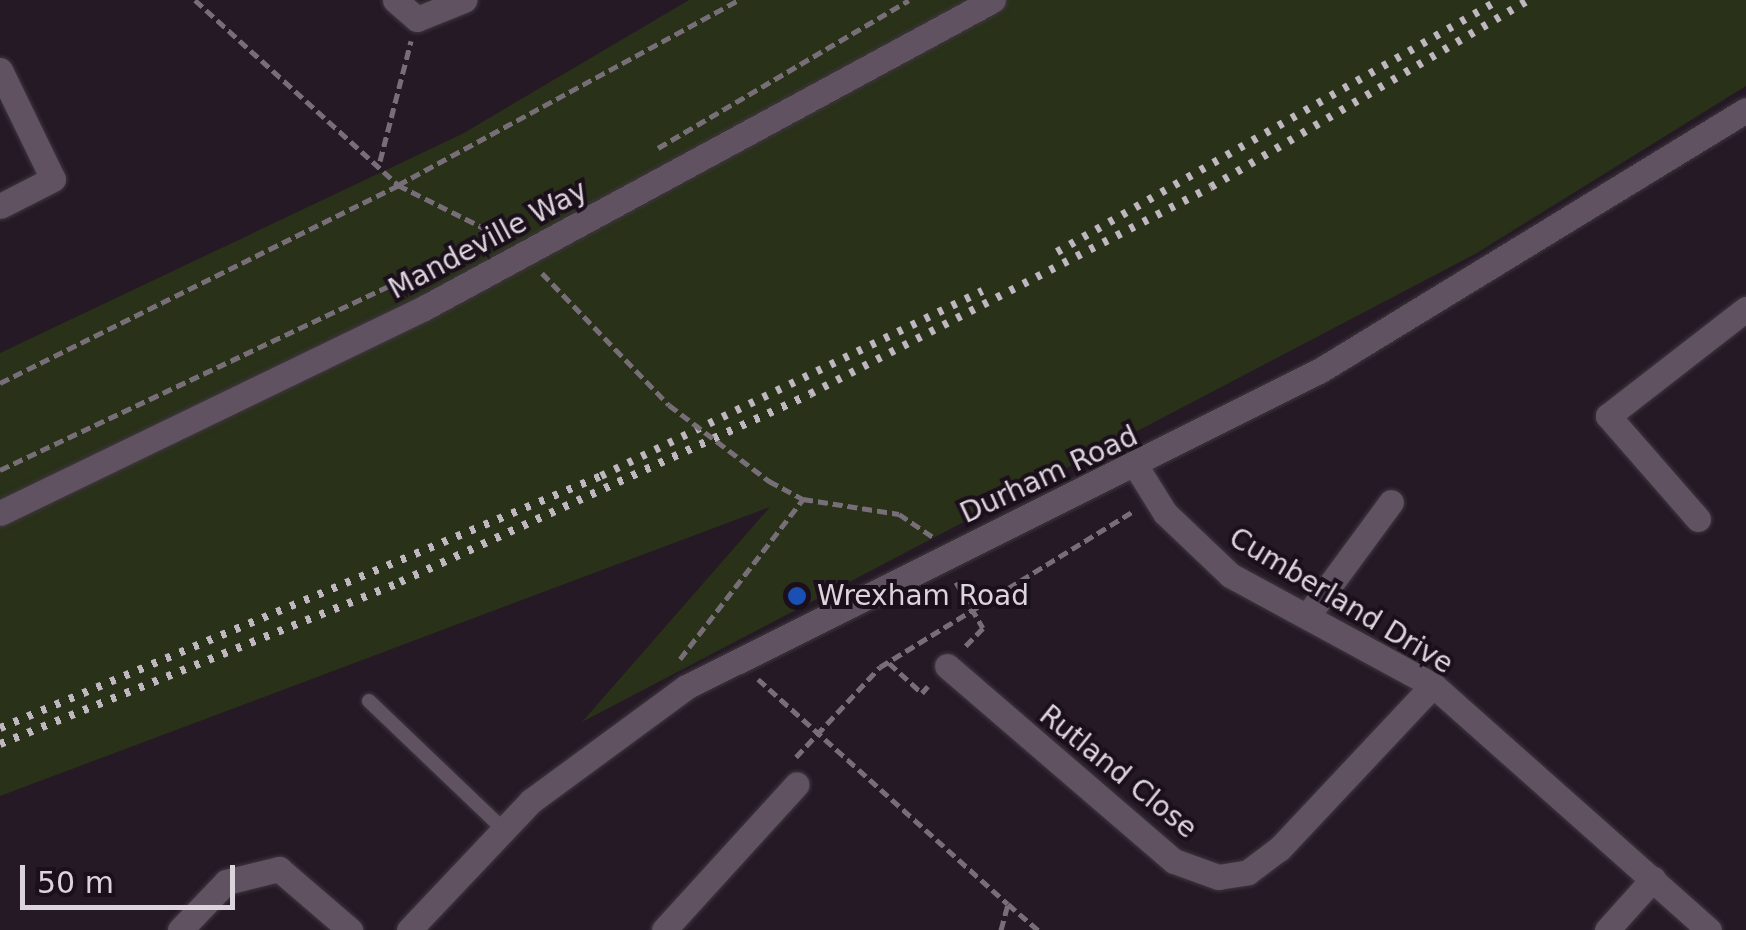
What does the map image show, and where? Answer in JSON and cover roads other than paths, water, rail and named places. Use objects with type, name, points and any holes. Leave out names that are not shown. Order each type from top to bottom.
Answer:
[{"type":"street","points":[[395,0],[417,18],[464,0]]},
{"type":"street","name":"Mandeville Way","points":[[0,513],[527,254],[994,0]]},
{"type":"street","points":[[0,70],[53,179],[0,206]]},
{"type":"street","name":"Durham Road","points":[[409,930],[503,830],[578,762],[735,659],[1138,468],[1458,291],[1746,110]]},
{"type":"street","points":[[1698,519],[1608,416],[1746,309]]},
{"type":"street","name":"Cumberland Drive","points":[[1138,468],[1155,498],[1230,575],[1433,685],[1709,930]]},
{"type":"street","points":[[1308,615],[1392,502]]},
{"type":"street","name":"Rutland Close","points":[[947,666],[1174,861],[1218,877],[1248,872],[1279,848],[1433,685]]},
{"type":"street","points":[[664,930],[797,784]]},
{"type":"street","points":[[180,930],[226,882],[278,869],[350,930]]},
{"type":"street","points":[[1607,930],[1653,879]]},
{"type":"lane","points":[[369,701],[503,830]]},
{"type":"railway","points":[[1057,252],[1499,0]]},
{"type":"railway","points":[[0,744],[400,582],[810,394],[1211,187],[1529,0]]},
{"type":"railway","points":[[0,728],[601,476],[982,291]]},
{"type":"place","name":"Wrexham Road","points":[[797,596]]}]
